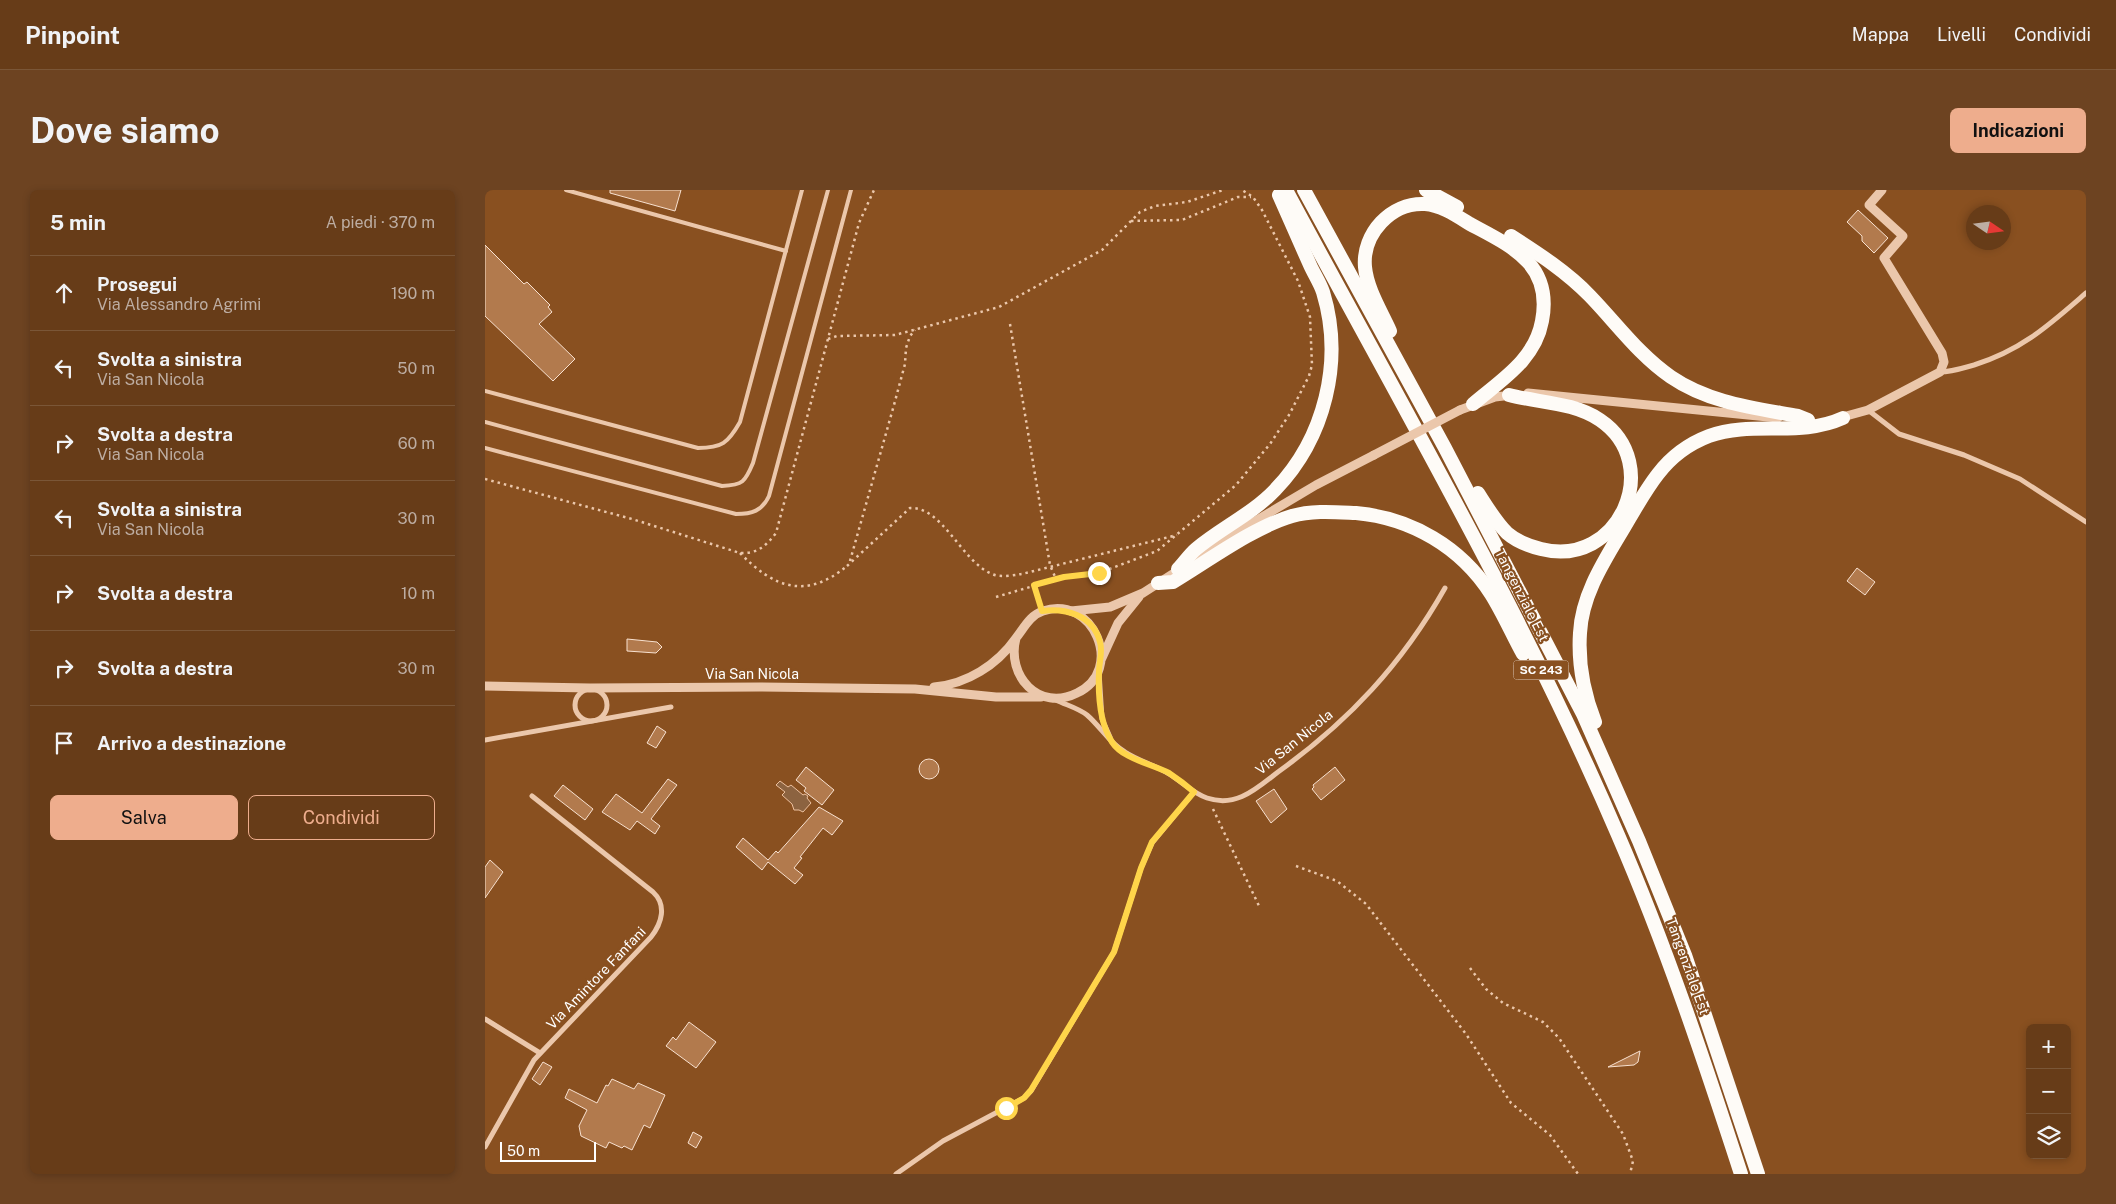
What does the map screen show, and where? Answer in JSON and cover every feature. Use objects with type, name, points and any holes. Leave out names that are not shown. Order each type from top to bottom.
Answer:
[{"type":"highway","points":[[1178,569],[1196,550],[1259,506],[1275,490],[1304,451],[1324,406],[1331,358],[1332,334],[1329,315],[1322,290],[1276,190]]},
{"type":"highway","name":"Tangenziale Est","points":[[1285,190],[1469,526],[1565,718],[1618,835],[1658,931],[1741,1174]]},
{"type":"highway","name":"Tangenziale Est","points":[[1304,190],[1445,448],[1583,714],[1685,956],[1758,1174]]},
{"type":"highway","points":[[1426,190],[1506,233],[1563,271],[1589,295],[1638,349],[1672,378],[1725,402],[1798,416],[1808,420]]},
{"type":"highway","points":[[1414,392],[1409,372],[1370,288],[1365,269],[1365,251],[1371,235],[1379,223],[1393,212],[1409,205],[1426,204],[1443,209],[1511,246],[1525,256],[1535,270],[1541,288],[1544,305],[1542,323],[1529,353],[1519,366],[1473,404]]},
{"type":"highway","points":[[1445,448],[1455,457],[1493,517],[1508,534],[1527,545],[1548,551],[1569,551],[1590,546],[1609,534],[1622,515],[1629,498],[1631,478],[1627,456],[1617,436],[1602,421],[1583,410],[1509,395]]},
{"type":"highway","points":[[1622,803],[1621,788],[1587,696],[1580,650],[1580,633],[1585,604],[1608,555],[1657,475],[1680,452],[1696,442],[1727,431],[1747,428],[1810,428],[1826,425],[1843,418]]},
{"type":"highway","points":[[1158,582],[1173,582],[1248,537],[1292,516],[1313,512],[1342,512],[1367,514],[1397,521],[1425,532],[1446,545],[1491,593],[1538,683],[1565,718]]},
{"type":"street","points":[[1882,190],[1869,205],[1903,236],[1883,258],[1942,353],[1944,362],[1941,372]]},
{"type":"street","points":[[1042,611],[1069,611],[1110,607],[1143,593],[1178,569],[1316,485],[1473,404],[1509,395],[1550,394],[1808,420],[1843,418],[1868,410],[1941,372],[1949,372],[1988,360],[2025,344],[2086,293]]},
{"type":"street","points":[[1868,410],[1899,434],[1964,455],[2020,479],[2086,522]]},
{"type":"street","name":"Via San Nicola","points":[[485,686],[915,689],[996,697],[1041,697],[1053,699],[1086,715],[1113,744],[1168,773],[1194,792],[1208,798],[1237,799],[1247,795],[1311,749],[1344,720],[1423,627],[1445,588]]},
{"type":"street","points":[[1102,659],[1118,623],[1143,593]]},
{"type":"street","name":"Via San Nicola","points":[[915,689],[943,686],[972,677],[992,663],[1016,638],[1023,626],[1042,611]]},
{"type":"street","name":"Via San Nicola","points":[[1053,699],[1072,696],[1081,692],[1091,683],[1099,670],[1102,659],[1100,641],[1095,631],[1082,617],[1069,611]]},
{"type":"street","points":[[1016,638],[1014,664],[1020,677],[1030,689],[1041,697]]},
{"type":"street","name":"Via San Nicola","points":[[1099,670],[1102,719],[1113,744]]},
{"type":"street","points":[[590,688],[599,691],[605,698],[607,708],[602,717],[594,721],[583,720],[576,712],[574,702],[580,692],[590,688]]},
{"type":"street","points":[[485,740],[671,707]]},
{"type":"street","points":[[896,1174],[943,1141],[1024,1098],[1031,1090],[1114,952],[1141,868],[1152,842],[1194,792]]},
{"type":"street","name":"Via Amintore Fanfani","points":[[485,1147],[540,1053],[651,937],[657,930],[662,914],[661,904],[653,892],[531,796]]},
{"type":"street","points":[[485,1019],[540,1053]]},
{"type":"lane","points":[[566,190],[786,251]]},
{"type":"lane","points":[[485,391],[698,448],[716,448],[731,438],[739,422],[802,190]]},
{"type":"lane","points":[[485,422],[723,486],[736,485],[746,479],[828,190]]},
{"type":"lane","points":[[485,448],[736,514],[755,513],[766,503],[769,496],[851,190]]},
{"type":"path","points":[[828,339],[837,336],[895,335],[999,307],[1102,250],[1140,212],[1155,206],[1187,202],[1223,190]]},
{"type":"path","points":[[996,597],[1056,579],[1106,570],[1157,551],[1235,485],[1270,444],[1301,393],[1312,365],[1312,338],[1305,299],[1262,210],[1253,197],[1242,190]]},
{"type":"path","points":[[1130,220],[1181,220],[1238,197],[1253,197]]},
{"type":"path","points":[[1010,324],[1050,565],[1056,579]]},
{"type":"path","points":[[847,566],[852,558],[895,405],[906,348],[910,336],[916,328]]},
{"type":"path","points":[[740,553],[773,581],[794,587],[826,581],[847,566],[899,516],[910,508],[926,511],[981,568],[993,575],[1009,576],[1179,534]]},
{"type":"path","points":[[1034,585],[1042,611]]},
{"type":"path","points":[[1208,798],[1260,908]]},
{"type":"path","points":[[1296,866],[1337,881],[1366,904],[1466,1034],[1511,1103],[1550,1135],[1578,1174]]},
{"type":"path","points":[[1470,968],[1486,989],[1503,1003],[1543,1022],[1559,1038],[1603,1107],[1623,1134],[1633,1161],[1630,1174]]},
{"type":"shaded area","points":[[780,781],[788,787],[791,785],[803,795],[808,796],[807,798],[811,803],[803,812],[794,810],[792,804],[782,795],[785,792],[776,785]]},
{"type":"building","points":[[610,190],[681,190],[675,211],[610,193]]},
{"type":"building","points":[[1858,210],[1888,238],[1874,253],[1862,241],[1862,236],[1847,222]]},
{"type":"building","points":[[485,245],[524,284],[527,282],[550,305],[548,307],[552,312],[539,324],[575,359],[553,381],[485,316]]},
{"type":"building","points":[[1857,568],[1875,582],[1865,595],[1847,581]]},
{"type":"building","points":[[627,639],[657,642],[662,647],[656,653],[627,651]]},
{"type":"building","points":[[657,726],[666,732],[656,748],[647,743]]},
{"type":"building","points":[[929,759],[936,762],[939,769],[936,776],[929,779],[922,776],[919,769],[922,762]]},
{"type":"building","points":[[806,767],[834,790],[822,805],[804,791],[806,788],[796,780]]},
{"type":"building","points":[[1335,767],[1345,780],[1321,800],[1312,789],[1313,785]]},
{"type":"building","points":[[668,779],[677,785],[651,819],[660,826],[655,834],[637,821],[630,830],[602,812],[616,794],[642,813]]},
{"type":"building","points":[[563,785],[593,809],[585,820],[554,796]]},
{"type":"building","points":[[1274,789],[1287,809],[1271,823],[1256,801]]},
{"type":"building","points":[[819,807],[843,821],[832,835],[823,828],[800,857],[802,858],[794,868],[803,875],[795,884],[768,862],[762,870],[736,847],[743,838],[768,860],[776,851],[778,853]]},
{"type":"building","points":[[490,860],[503,872],[485,898],[485,867]]},
{"type":"building","points":[[689,1022],[716,1042],[696,1068],[666,1046],[673,1037],[676,1040]]},
{"type":"building","points":[[1640,1051],[1638,1062],[1634,1065],[1608,1067]]},
{"type":"building","points":[[543,1062],[552,1067],[540,1085],[532,1079]]},
{"type":"building","points":[[612,1079],[634,1089],[638,1083],[665,1095],[650,1128],[644,1125],[632,1150],[609,1142],[606,1148],[581,1136],[579,1126],[587,1110],[565,1098],[569,1089],[597,1103],[606,1085],[608,1086]]},
{"type":"building","points":[[693,1132],[702,1137],[696,1148],[688,1143]]},
{"type":"route","points":[[1006,1108],[1024,1098],[1031,1090],[1102,973],[1114,952],[1121,934],[1141,868],[1152,842],[1194,792],[1168,773],[1113,744],[1102,719],[1099,670],[1102,659],[1100,641],[1095,631],[1082,617],[1069,611],[1042,611],[1034,585],[1064,577],[1099,573]]}]
